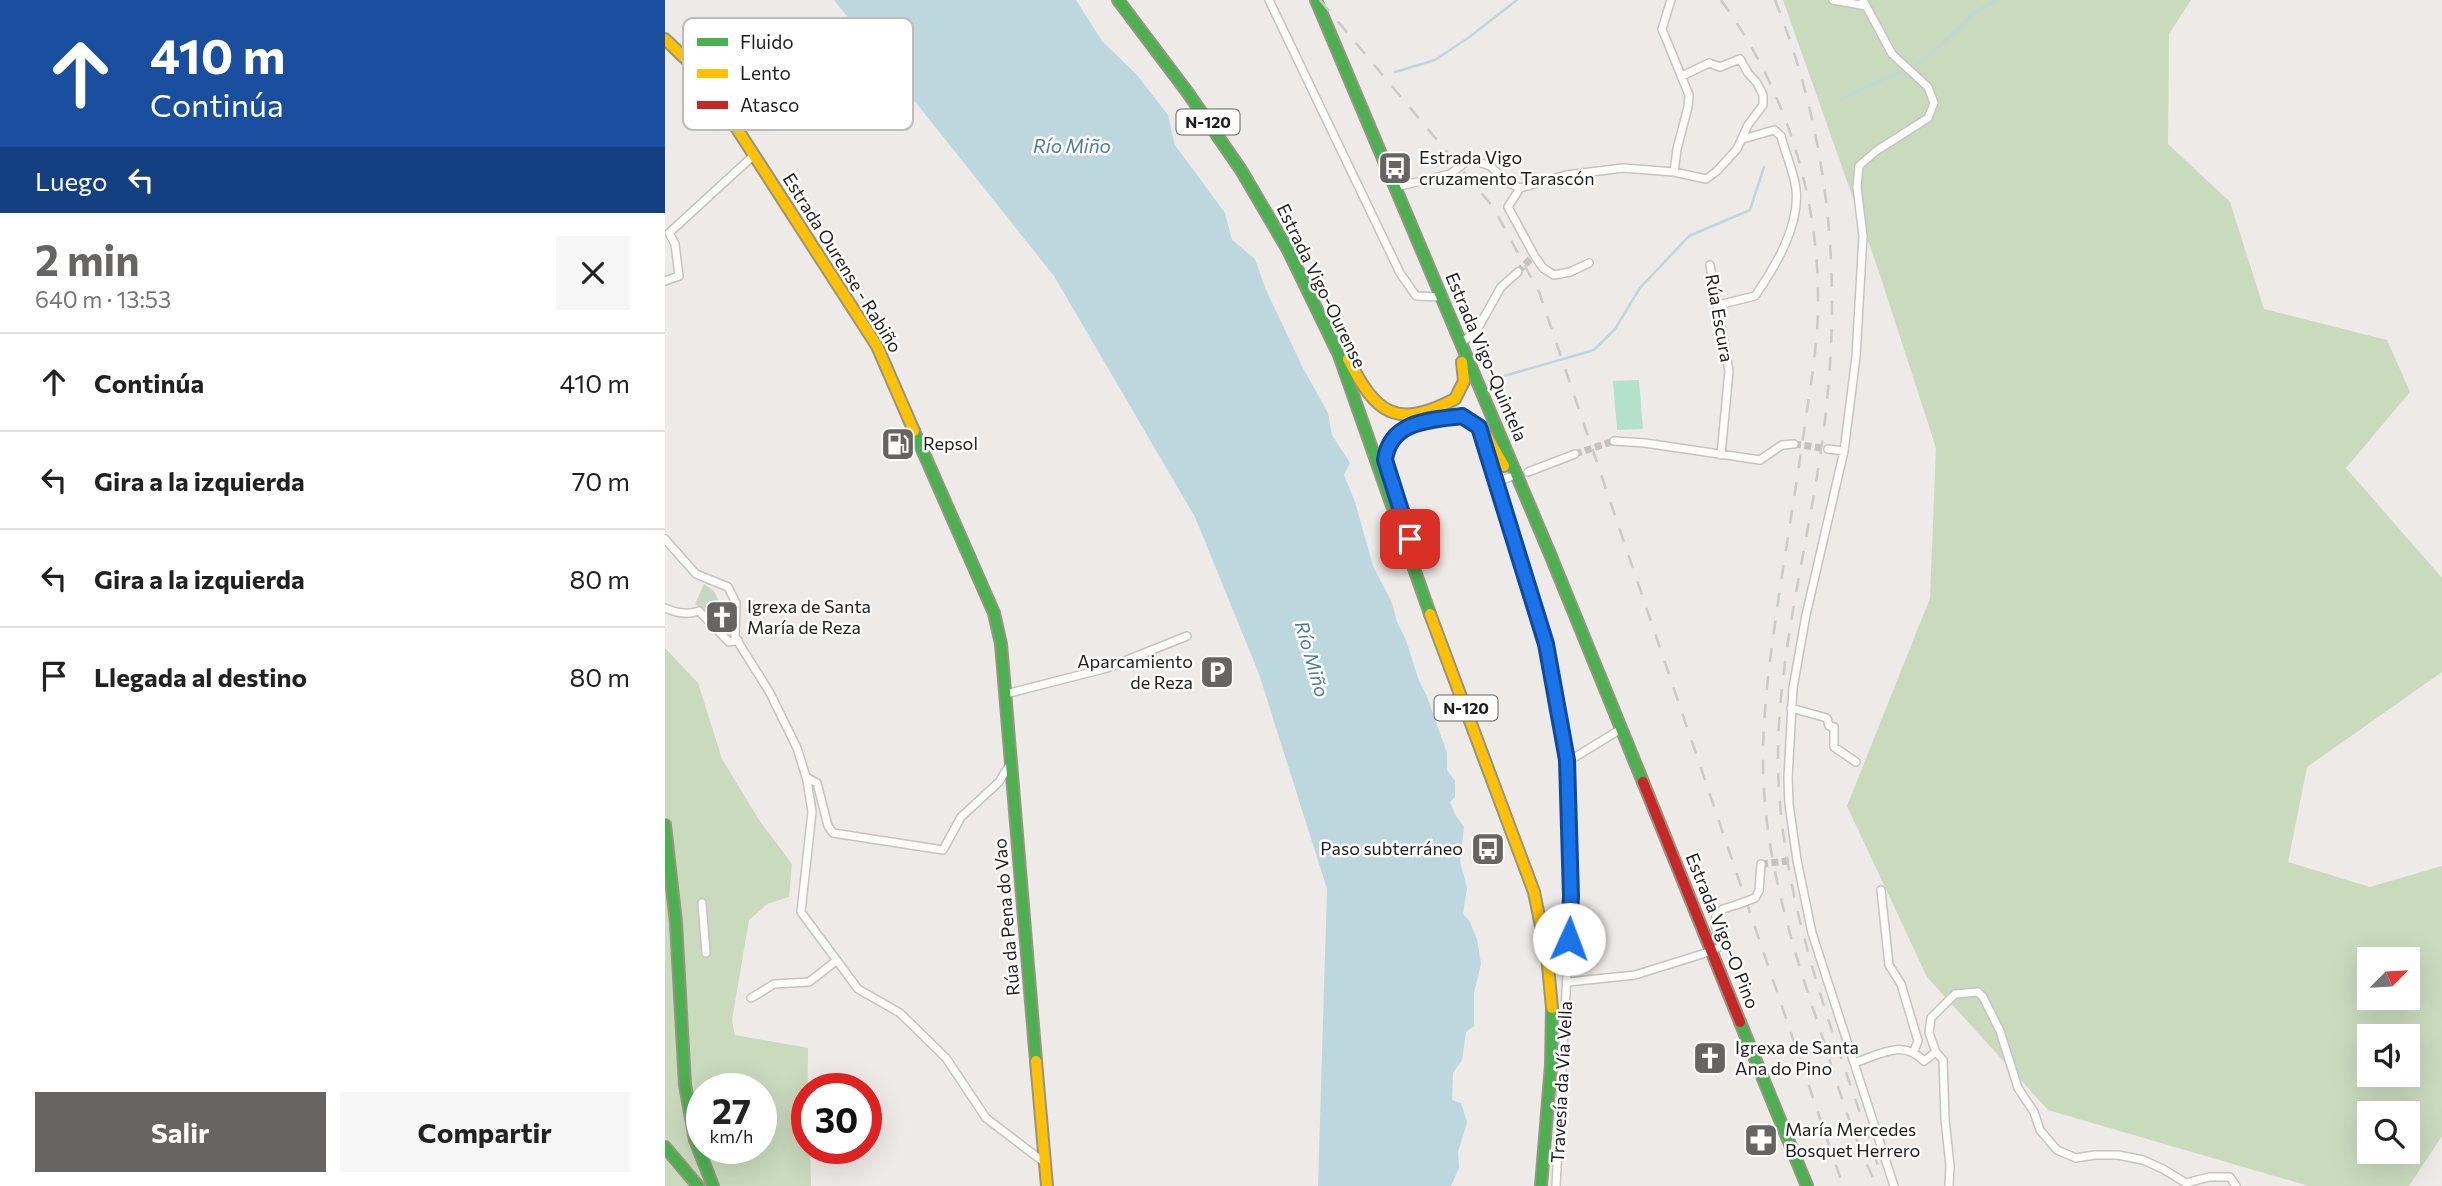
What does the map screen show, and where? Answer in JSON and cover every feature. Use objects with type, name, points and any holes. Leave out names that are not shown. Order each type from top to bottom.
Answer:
[{"type":"main road","name":"Estrada Vigo-Ourense","points":[[1118,0],[1188,93],[1241,170],[1288,250],[1339,355],[1413,569],[1534,892],[1545,936],[1553,1033],[1541,1186]]},
{"type":"main road","name":"Estrada Vigo-Quintela","points":[[1316,0],[1621,729]]},
{"type":"main road","name":"Estrada Ourense - Rabiño","points":[[665,39],[683,56]]},
{"type":"main road","name":"Estrada Ourense - Rabiño","points":[[738,130],[877,346],[994,613],[1001,644]]},
{"type":"main road","points":[[1288,250],[1318,300],[1361,385],[1375,404],[1391,413],[1404,416],[1416,414],[1455,399],[1460,391],[1466,371],[1443,314],[1441,297]]},
{"type":"main road","points":[[1451,670],[1385,460],[1393,436],[1407,427],[1462,416],[1479,427],[1484,431],[1510,477],[1550,554]]},
{"type":"main road","name":"Rúa da Pena do Vao","points":[[1001,644],[1047,1186]]},
{"type":"main road","name":"Estrada Vigo-O Pino","points":[[1621,729],[1807,1186]]},
{"type":"main road","points":[[665,825],[677,923],[685,1085],[695,1140],[713,1186]]},
{"type":"main road","points":[[665,1147],[698,1186]]},
{"type":"main road","points":[[665,1159],[689,1186]]},
{"type":"street","points":[[1269,0],[1400,273],[1416,296],[1441,297]]},
{"type":"street","points":[[1671,0],[1662,29],[1689,95],[1674,172]]},
{"type":"street","points":[[1833,0],[1865,3],[1892,54],[1928,87],[1934,103],[1927,118],[1876,151],[1859,166],[1857,187],[1863,236],[1856,357],[1844,451],[1806,615],[1791,708],[1788,755],[1789,804],[1812,933],[1894,1186]]},
{"type":"street","points":[[1396,187],[1450,174],[1470,159],[1490,166],[1509,183],[1520,188],[1566,175],[1623,168],[1674,172],[1706,179],[1737,149],[1748,125],[1763,105],[1763,94],[1740,59],[1720,66],[1709,63],[1682,76]]},
{"type":"street","points":[[1718,305],[1755,296],[1783,246],[1794,216],[1796,189],[1781,136],[1774,130],[1743,139]]},
{"type":"street","points":[[665,281],[679,276],[675,244],[669,233],[754,155]]},
{"type":"street","points":[[1520,188],[1508,206],[1543,268],[1554,275],[1570,272],[1588,263]]},
{"type":"street","name":"Rúa Escura","points":[[1710,265],[1729,370],[1721,455]]},
{"type":"street","points":[[1461,344],[1478,328],[1501,287],[1518,272]]},
{"type":"street","name":"Travesía da Vía Vella","points":[[1479,427],[1546,644],[1567,762],[1571,896],[1556,1186]]},
{"type":"street","points":[[1614,441],[1760,460],[1782,445],[1794,444]]},
{"type":"street","points":[[1828,449],[1844,451]]},
{"type":"street","points":[[1528,472],[1576,454]]},
{"type":"street","points":[[1510,461],[1528,472]]},
{"type":"street","points":[[1527,502],[1528,472]]},
{"type":"street","points":[[1496,483],[1510,477]]},
{"type":"street","points":[[665,539],[696,574],[728,587],[736,603],[735,637],[770,693],[797,748],[806,777],[812,812],[801,892],[801,912],[857,989],[900,1013],[946,1058],[986,1118],[1045,1163]]},
{"type":"street","points":[[665,608],[692,614],[699,611],[729,642],[738,640]]},
{"type":"street","points":[[1006,694],[1107,668],[1187,636]]},
{"type":"street","points":[[1791,708],[1828,718],[1829,726],[1834,727],[1834,747],[1856,762]]},
{"type":"street","points":[[1567,762],[1621,729]]},
{"type":"street","points":[[806,777],[817,783],[828,826],[834,832],[943,849],[961,817],[999,782],[1011,763]]},
{"type":"street","points":[[1568,982],[1635,975],[1721,946],[1715,925],[1716,916],[1723,909],[1755,898],[1759,891],[1761,864]]},
{"type":"street","points":[[1881,890],[1889,965],[1901,984],[1918,1041],[1914,1051]]},
{"type":"street","points":[[702,903],[706,953]]},
{"type":"street","points":[[751,998],[774,984],[809,982],[836,961]]},
{"type":"street","points":[[1949,1186],[1943,1060],[1936,1052],[1929,1033],[1931,1018],[1955,995],[1978,992],[2000,1031],[2018,1088],[2034,1112],[2040,1130],[2057,1150],[2075,1158],[2118,1155],[2143,1160],[2163,1168],[2186,1183],[2209,1177],[2230,1177],[2236,1186]]},
{"type":"street","points":[[1854,1063],[1902,1048],[1914,1051],[1924,1061],[1936,1052]]},
{"type":"green space","points":[[1783,0],[2191,0],[2169,34],[2168,144],[2230,202],[2264,309],[2387,340],[2410,392],[2346,468],[2442,578],[2442,672],[2307,767],[2288,862],[2370,887],[2442,866],[2442,1136],[2409,1186],[2309,1186],[2048,1110],[1927,977],[1847,806],[1930,598],[1936,448],[1878,269]]},
{"type":"green space","points":[[1639,380],[1643,429],[1617,430],[1613,381]]},
{"type":"green space","points":[[704,584],[714,591],[722,608],[734,609],[735,630],[725,636],[712,616],[695,604]]},
{"type":"green space","points":[[665,648],[698,683],[722,759],[759,820],[792,864],[789,897],[767,904],[749,920],[732,1020],[735,1035],[808,1048],[808,1073],[791,1073],[791,1164],[810,1164],[811,1186],[665,1186]]},
{"type":"water","name":"Río Miño","points":[[834,0],[1076,0],[1102,41],[1137,75],[1168,115],[1175,145],[1225,213],[1232,240],[1255,259],[1266,290],[1328,413],[1332,435],[1350,463],[1344,475],[1355,502],[1373,566],[1392,603],[1447,753],[1447,770],[1455,781],[1455,797],[1450,802],[1464,827],[1460,861],[1467,888],[1463,914],[1469,920],[1477,939],[1481,964],[1474,993],[1474,1026],[1466,1032],[1462,1060],[1453,1073],[1452,1100],[1461,1103],[1467,1122],[1458,1152],[1459,1168],[1451,1186],[1318,1186],[1327,889],[1259,674],[1195,517],[1054,276],[913,99],[913,18],[848,18]]},
{"type":"waterway","points":[[1395,72],[1435,60],[1517,0]]},
{"type":"waterway","points":[[1841,99],[1922,62],[1978,10],[1997,0]]},
{"type":"waterway","points":[[1504,376],[1594,350],[1615,329],[1640,288],[1689,236],[1750,210],[1764,167]]},
{"type":"tunnel","points":[[1518,272],[1534,255]]},
{"type":"tunnel","points":[[1575,454],[1614,441]]},
{"type":"tunnel","points":[[1794,444],[1828,449]]},
{"type":"tunnel","points":[[1761,864],[1797,860]]},
{"type":"railway","points":[[1320,0],[1493,207],[1539,292],[1843,1186]]},
{"type":"railway","points":[[1721,0],[1743,33],[1779,103],[1803,177],[1816,255],[1818,309],[1815,356],[1766,695],[1763,760],[1768,831],[1781,900],[1800,968],[1847,1112],[1877,1186]]},
{"type":"railway","points":[[1775,0],[1811,115],[1822,173],[1832,290],[1826,410],[1782,690],[1778,763],[1781,817],[1789,870],[1814,974],[1882,1178]]},
{"type":"traffic: fast","points":[[1118,0],[1188,93],[1241,170],[1288,250],[1339,355],[1430,614]]},
{"type":"traffic: fast","points":[[1316,0],[1550,554],[1643,782]]},
{"type":"traffic: fast","points":[[914,431],[994,613],[1001,644],[1036,1061]]},
{"type":"traffic: fast","points":[[665,825],[676,923],[685,1085],[695,1140],[713,1186]]},
{"type":"traffic: fast","points":[[1541,1186],[1551,1065],[1552,1008]]},
{"type":"traffic: fast","points":[[1740,1022],[1807,1186]]},
{"type":"traffic: fast","points":[[665,1147],[698,1186]]},
{"type":"traffic: slow","points":[[665,39],[683,56]]},
{"type":"traffic: slow","points":[[738,130],[877,346],[914,431]]},
{"type":"traffic: slow","points":[[1348,359],[1378,404],[1389,411],[1402,414],[1417,413],[1455,399],[1464,381],[1462,362]]},
{"type":"traffic: slow","points":[[1390,476],[1386,459],[1387,446],[1394,436],[1418,424],[1462,416],[1484,431],[1504,466]]},
{"type":"traffic: slow","points":[[1430,614],[1534,892],[1547,955],[1552,1008]]},
{"type":"traffic: slow","points":[[1036,1061],[1047,1186]]},
{"type":"traffic: jam","points":[[1643,782],[1740,1022]]},
{"type":"place","name":"Estrada Vigo cruzamento Tarascón","points":[[1395,168]]},
{"type":"place","name":"Repsol","points":[[898,444]]},
{"type":"place","name":"Igrexa de Santa María de Reza","points":[[722,617]]},
{"type":"place","name":"Aparcamiento de Reza","points":[[1217,672]]},
{"type":"place","name":"Paso subterráneo","points":[[1488,849]]},
{"type":"place","name":"Igrexa de Santa Ana do Pino","points":[[1710,1058]]},
{"type":"place","name":"María Mercedes Bosquet Herrero","points":[[1761,1140]]},
{"type":"route","points":[[1410,539],[1385,460],[1387,448],[1393,436],[1407,427],[1462,416],[1479,427],[1546,644],[1567,760],[1571,896],[1569,939]]}]
